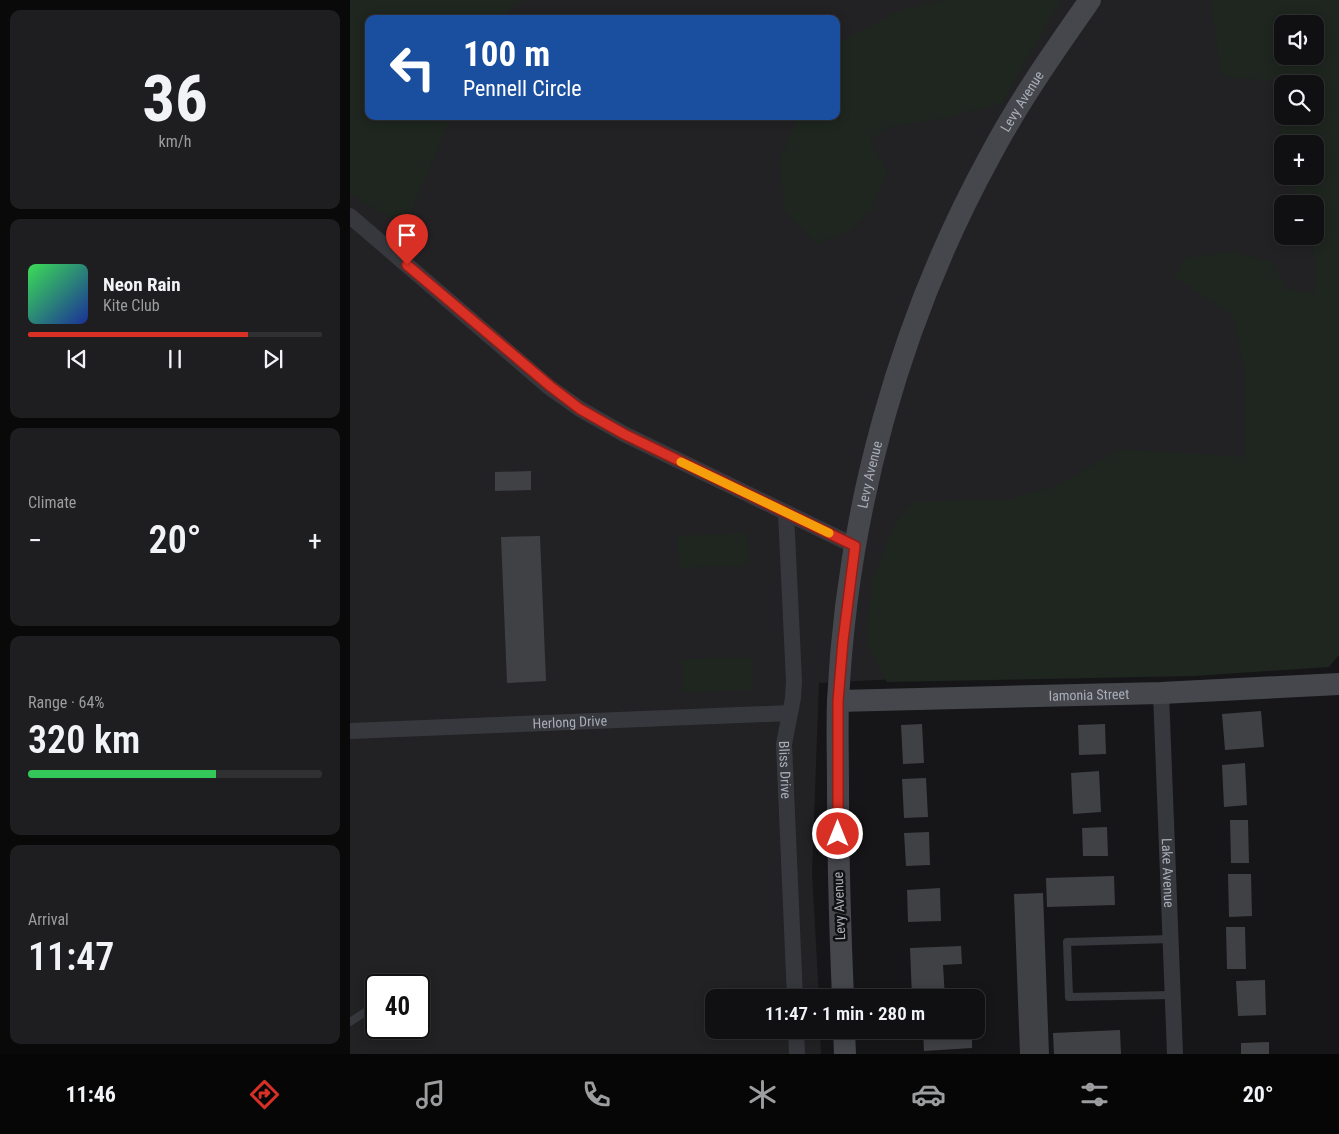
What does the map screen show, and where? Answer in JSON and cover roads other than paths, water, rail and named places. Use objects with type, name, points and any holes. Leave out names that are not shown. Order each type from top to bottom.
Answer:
[{"type":"street","name":"Levy Avenue","points":[[843,989],[838,873],[838,701],[843,641],[855,546],[878,440],[892,388],[929,285],[948,242],[990,156],[1020,104],[1090,0]]},
{"type":"street","points":[[350,216],[550,386],[580,409],[624,434],[855,546]]},
{"type":"street","name":"Bliss Drive","points":[[786,513],[794,681],[784,744],[795,989]]},
{"type":"street","name":"Iamonia Street","points":[[838,701],[1161,693],[1339,684]]},
{"type":"street","name":"Lake Avenue","points":[[1161,693],[1175,1054]]},
{"type":"street","name":"Herlong Drive","points":[[350,731],[790,713]]},
{"type":"street","points":[[796,1039],[797,1054]]},
{"type":"street","points":[[844,1039],[845,1054]]},
{"type":"lane","points":[[1170,939],[1067,942],[1069,997],[1172,995]]},
{"type":"lane","points":[[350,1022],[365,1012]]}]
